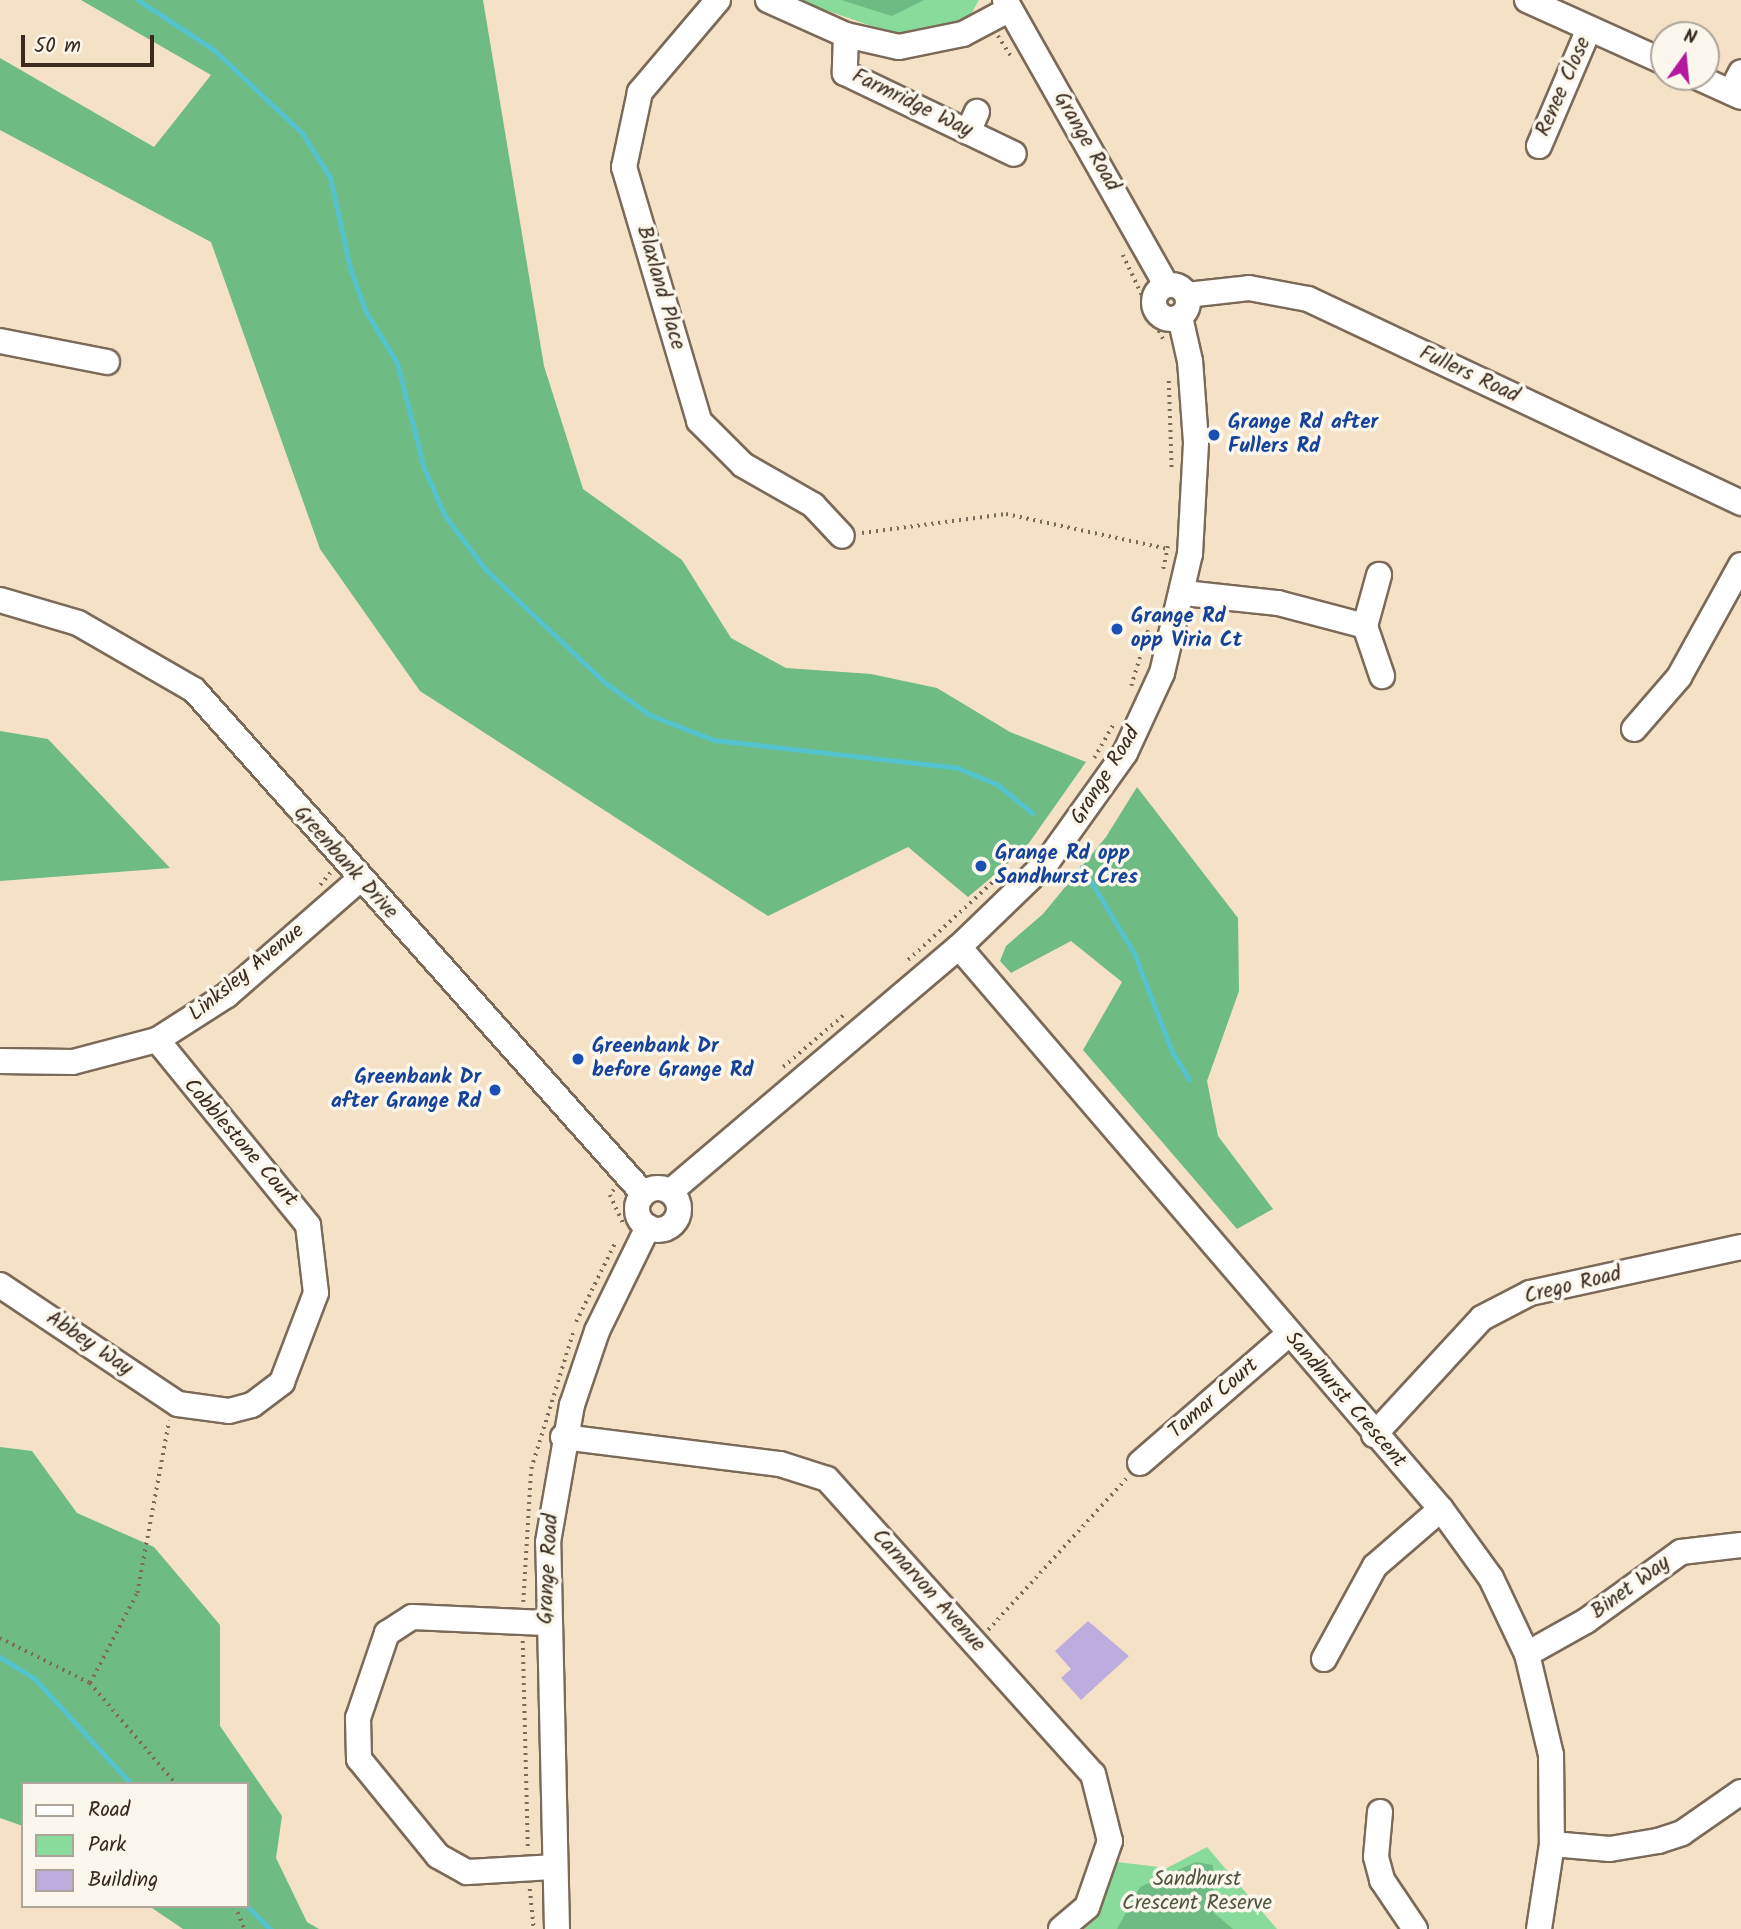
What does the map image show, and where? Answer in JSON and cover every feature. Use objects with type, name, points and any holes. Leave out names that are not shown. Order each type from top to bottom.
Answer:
[{"type":"street","name":"Blaxland Place","points":[[718,0],[640,92],[624,167],[699,421],[743,465],[813,505],[842,536]]},
{"type":"street","points":[[768,0],[846,35],[922,46],[1001,9]]},
{"type":"street","points":[[1527,0],[1650,56]]},
{"type":"street","name":"Grange Road","points":[[671,1191],[959,947],[1047,862],[1092,808],[1157,683],[1184,593],[1179,552],[1196,442],[1190,361],[1177,299],[1001,9]]},
{"type":"street","name":"Renee Close","points":[[1538,146],[1590,29]]},
{"type":"street","name":"Farmridge Way","points":[[846,35],[845,74],[973,122],[1014,153]]},
{"type":"street","points":[[1720,83],[1738,87]]},
{"type":"street","name":"Fullers Road","points":[[1177,299],[1249,288],[1308,299],[1741,503]]},
{"type":"street","points":[[0,341],[107,362]]},
{"type":"street","points":[[1634,729],[1679,677],[1741,565]]},
{"type":"street","points":[[1379,575],[1365,626],[1382,676]]},
{"type":"street","points":[[1184,593],[1278,603],[1365,626]]},
{"type":"street","name":"Greenbank Drive","points":[[0,600],[78,623],[194,690],[341,860],[635,1186]]},
{"type":"street","name":"Linksley Avenue","points":[[0,1061],[73,1062],[157,1040],[227,995],[360,879]]},
{"type":"street","name":"Sandhurst Crescent","points":[[959,947],[1288,1335],[1441,1509],[1491,1578],[1527,1654],[1551,1755],[1552,1844],[1539,1929]]},
{"type":"street","name":"Cobblestone Court","points":[[157,1040],[309,1225],[317,1259],[316,1293],[302,1342],[271,1395],[229,1411],[178,1404]]},
{"type":"street","points":[[635,1186],[671,1191],[680,1205],[676,1220],[663,1230],[648,1227],[637,1212],[635,1186]]},
{"type":"street","name":"Grange Road","points":[[557,1929],[541,1868],[534,1622],[563,1437],[597,1331],[648,1227]]},
{"type":"street","name":"Crego Road","points":[[1374,1435],[1494,1312],[1530,1293],[1741,1247]]},
{"type":"street","name":"Abbey Way","points":[[0,1285],[178,1404]]},
{"type":"street","name":"Tamar Court","points":[[1140,1464],[1288,1335]]},
{"type":"street","name":"Carnarvon Avenue","points":[[563,1437],[780,1464],[827,1479],[1093,1774],[1110,1841],[1087,1906],[1061,1929]]},
{"type":"street","points":[[1324,1659],[1375,1566],[1441,1509]]},
{"type":"street","name":"Binet Way","points":[[1527,1654],[1586,1621],[1681,1552],[1741,1545]]},
{"type":"street","points":[[534,1622],[412,1617],[387,1633],[358,1718],[359,1759],[438,1856],[467,1872],[541,1868]]},
{"type":"street","points":[[1552,1844],[1610,1849],[1658,1841],[1682,1833],[1741,1791]]},
{"type":"street","points":[[1380,1812],[1376,1857],[1382,1880],[1415,1929]]},
{"type":"path","points":[[1001,9],[1017,65]]},
{"type":"path","points":[[1117,242],[1166,352]]},
{"type":"path","points":[[1169,376],[1172,483]]},
{"type":"path","points":[[842,536],[1006,514],[1179,552]]},
{"type":"path","points":[[1169,530],[1179,552]]},
{"type":"path","points":[[1162,574],[1179,552]]},
{"type":"path","points":[[1127,695],[1151,623]]},
{"type":"path","points":[[1091,763],[1117,719]]},
{"type":"path","points":[[315,890],[341,860]]},
{"type":"path","points":[[902,966],[1004,872]]},
{"type":"path","points":[[771,1077],[850,1009]]},
{"type":"path","points":[[534,1929],[541,1868],[534,1622],[525,1518],[543,1416],[585,1294],[623,1228],[624,1216],[610,1195],[635,1186]]},
{"type":"path","points":[[90,1683],[137,1593],[164,1430],[178,1404]]},
{"type":"path","points":[[992,1626],[1140,1464]]},
{"type":"path","points":[[0,1638],[90,1683],[174,1782]]},
{"type":"path","points":[[236,1908],[245,1929]]},
{"type":"green space","points":[[81,0],[483,0],[544,366],[583,489],[682,560],[731,638],[786,668],[871,674],[937,688],[1010,732],[1086,762],[1024,850],[968,897],[908,847],[768,916],[420,691],[320,549],[211,242],[0,130],[0,58],[154,147],[211,75]]},
{"type":"green space","points":[[797,0],[979,0],[971,14],[940,29],[897,35]]},
{"type":"green space","points":[[841,0],[924,0],[892,16]]},
{"type":"green space","points":[[0,731],[48,739],[170,868],[0,881]]},
{"type":"green space","points":[[1137,787],[1238,918],[1239,991],[1207,1081],[1218,1136],[1273,1209],[1237,1229],[1083,1050],[1122,982],[1071,941],[1011,973],[1000,961],[1006,946],[1043,914],[1106,837]]},
{"type":"green space","points":[[0,1447],[32,1451],[77,1513],[154,1547],[220,1625],[220,1726],[282,1816],[276,1858],[307,1922],[319,1929],[183,1929],[152,1908],[248,1908],[248,1782],[21,1782],[21,1825],[0,1818]]},
{"type":"green space","name":"Sandhurst Crescent Reserve","points":[[1207,1847],[1277,1929],[1084,1929],[1097,1918],[1117,1862],[1167,1868]]},
{"type":"green space","points":[[1196,1862],[1213,1865],[1214,1913],[1233,1929],[1117,1929],[1140,1887]]},
{"type":"building","points":[[1088,1621],[1129,1656],[1081,1700],[1061,1678],[1071,1669],[1055,1651]]},
{"type":"waterway","points":[[138,0],[214,50],[302,133],[330,177],[350,268],[365,310],[397,363],[424,468],[445,516],[486,570],[604,682],[650,715],[714,740],[958,768],[998,785],[1032,813]]},
{"type":"waterway","points":[[1082,867],[1134,953],[1172,1052],[1189,1079]]},
{"type":"waterway","points":[[0,1657],[34,1678],[129,1782]]},
{"type":"waterway","points":[[248,1907],[270,1929]]},
{"type":"place","name":"Grange Rd after Fullers Rd","points":[[1214,435]]},
{"type":"place","name":"Grange Rd opp Viria Ct","points":[[1117,629]]},
{"type":"place","name":"Grange Rd opp Sandhurst Cres","points":[[981,866]]},
{"type":"place","name":"Greenbank Dr before Grange Rd","points":[[578,1059]]},
{"type":"place","name":"Greenbank Dr after Grange Rd","points":[[495,1090]]}]
